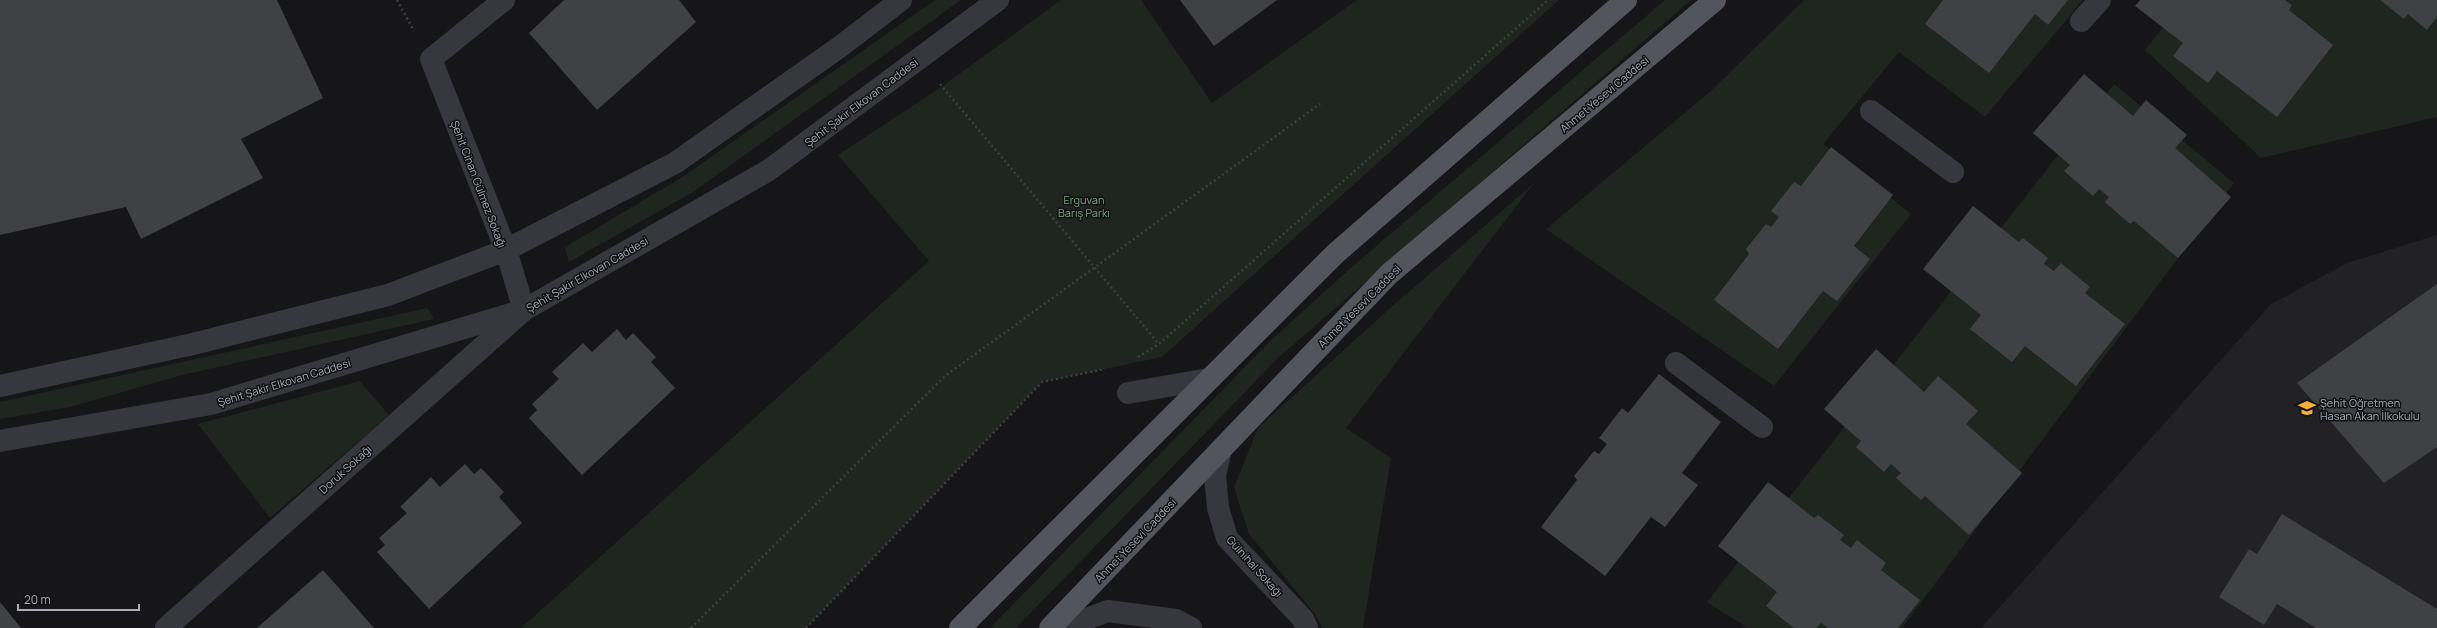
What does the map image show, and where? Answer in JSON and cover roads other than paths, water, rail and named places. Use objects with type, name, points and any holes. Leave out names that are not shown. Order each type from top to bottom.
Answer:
[{"type":"main road","points":[[960,628],[1335,254],[1626,0]]},
{"type":"main road","name":"Ahmet Yesevi Caddesi","points":[[1050,628],[1389,274],[1715,0]]},
{"type":"street","name":"Şehit Cihan Gülmez Sokağı","points":[[504,0],[430,59],[506,250],[524,310]]},
{"type":"street","points":[[0,386],[193,344],[388,296],[506,250],[675,162],[841,46],[901,0]]},
{"type":"street","name":"Şehit Şakir Elkovan Caddesi","points":[[0,441],[211,404],[524,310],[769,170],[998,0]]},
{"type":"street","points":[[2080,21],[2100,0]]},
{"type":"street","points":[[1871,111],[1953,172]]},
{"type":"street","name":"Doruk Sokağı","points":[[166,628],[524,310]]},
{"type":"street","points":[[1676,364],[1762,427]]},
{"type":"street","points":[[1128,393],[1209,379]]},
{"type":"street","name":"Gülnihal Sokağı","points":[[1221,450],[1215,476],[1218,508],[1227,538],[1303,619],[1307,628]]},
{"type":"street","points":[[1062,628],[1108,611],[1176,620],[1191,628]]},
{"type":"place","name":"Şehit Öğretmen Hasan Akan İlkokulu","points":[[2307,408]]},
{"type":"park label","name":"Erguvan Barış Parkı","points":[[1084,205]]}]
